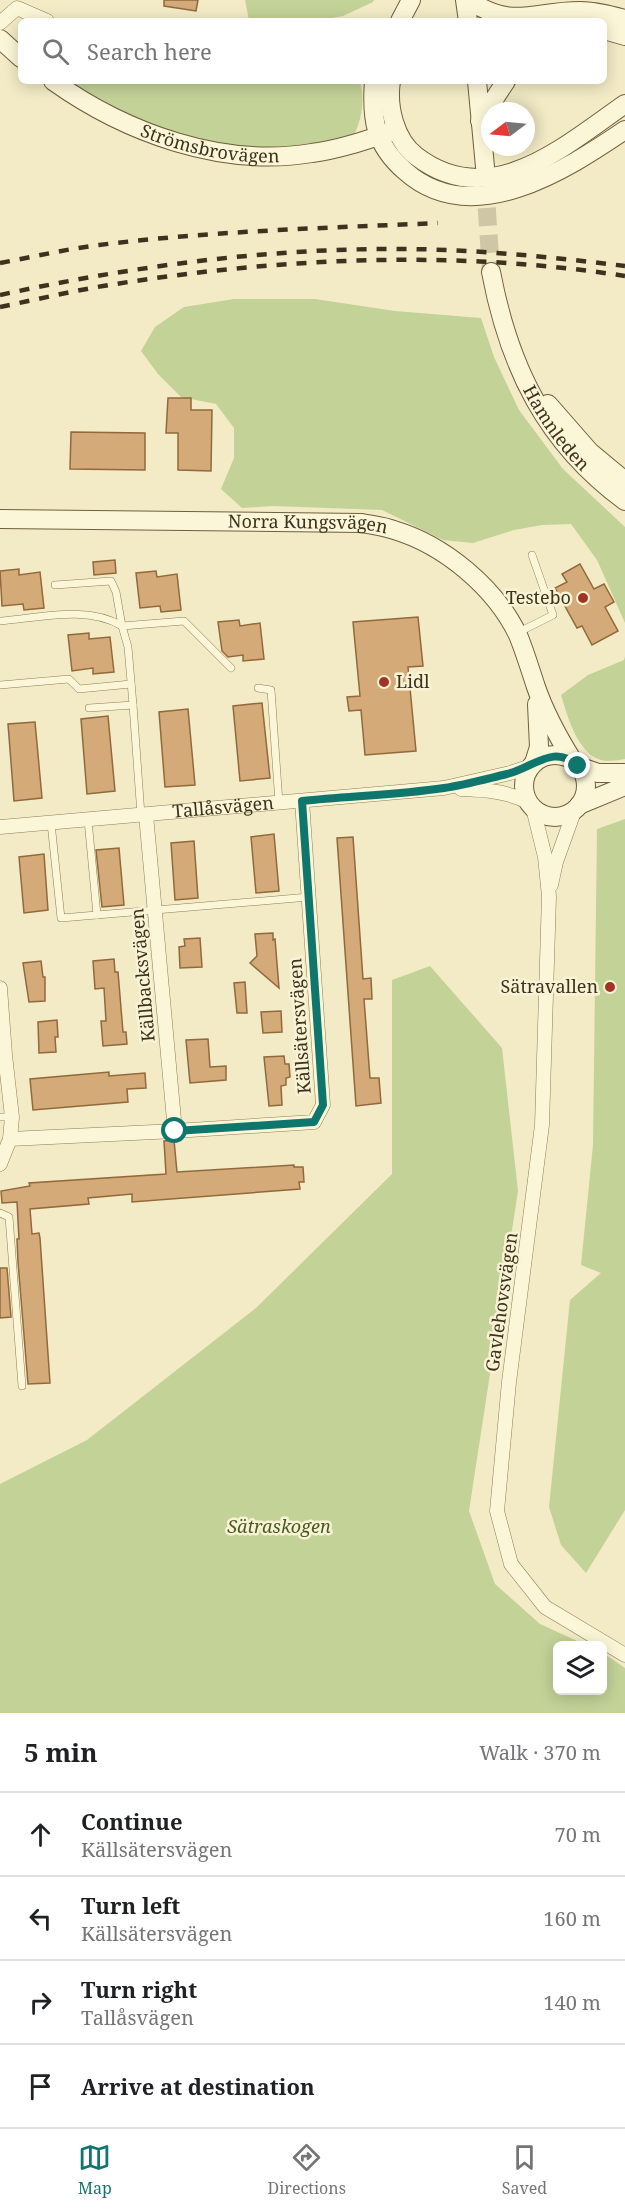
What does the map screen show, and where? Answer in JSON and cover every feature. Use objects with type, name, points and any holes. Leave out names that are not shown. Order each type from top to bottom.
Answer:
[{"type":"main road","points":[[402,18],[411,0]]},
{"type":"main road","points":[[466,0],[487,12],[502,17],[578,11],[600,12],[625,19]]},
{"type":"main road","points":[[466,0],[468,18]]},
{"type":"main road","points":[[607,31],[625,36]]},
{"type":"main road","points":[[0,39],[18,55]]},
{"type":"main road","name":"Strömsbrovägen","points":[[57,84],[79,99],[136,127],[170,141],[209,150],[254,156],[310,154],[354,145],[396,130]]},
{"type":"main road","points":[[374,84],[372,113],[378,136],[386,152],[409,175],[422,183],[446,192],[490,195],[514,190],[584,158],[625,130]]},
{"type":"main road","points":[[391,84],[391,111],[396,130],[410,152],[431,168],[449,176],[489,178],[511,174],[539,161],[625,104]]},
{"type":"main road","points":[[477,84],[485,167]]},
{"type":"main road","points":[[480,121],[504,84]]},
{"type":"main road","name":"Hamnleden","points":[[491,272],[498,310],[529,391],[558,438],[603,485],[625,501]]},
{"type":"main road","name":"Hamnleden","points":[[507,338],[536,387],[555,412],[590,452],[625,481]]},
{"type":"main road","name":"Norra Kungsvägen","points":[[0,519],[362,523],[393,529],[419,540],[445,555],[467,572],[501,609],[517,633],[551,724],[575,763]]},
{"type":"main road","name":"Norra Kungsvägen","points":[[532,765],[539,747],[536,687]]},
{"type":"main road","name":"Tallåsvägen","points":[[532,765],[553,755],[564,756],[598,773],[625,773]]},
{"type":"main road","points":[[575,763],[585,781],[583,798],[577,807]]},
{"type":"main road","points":[[531,805],[524,784],[532,765]]},
{"type":"main road","name":"Tallåsvägen","points":[[531,805],[549,816],[567,814],[577,807],[625,786]]},
{"type":"street","points":[[0,23],[17,8],[40,18]]},
{"type":"street","name":"Tallåsvägen","points":[[0,827],[444,788],[510,773],[532,765]]},
{"type":"street","name":"Tallåsvägen","points":[[444,788],[497,791],[513,795],[531,805]]},
{"type":"street","name":"Källsätersvägen","points":[[10,1139],[314,1122],[323,1105],[302,801]]},
{"type":"street","name":"Gavlehovsvägen","points":[[531,805],[545,857],[549,896],[542,1125],[509,1382],[497,1511],[511,1564],[545,1607],[625,1655]]},
{"type":"street","name":"Gavlehovsvägen","points":[[549,896],[556,862],[577,807]]},
{"type":"street","name":"Källbacksvägen","points":[[143,815],[156,909],[175,1131]]},
{"type":"street","points":[[0,988],[6,1117],[10,1139],[0,1164]]},
{"type":"lane","points":[[517,633],[553,615],[532,555]]},
{"type":"lane","points":[[55,585],[111,581],[116,592],[128,647],[143,815]]},
{"type":"lane","points":[[0,621],[89,614],[110,619],[122,626],[184,621],[231,668]]},
{"type":"lane","points":[[0,685],[69,680],[79,689],[131,684]]},
{"type":"lane","points":[[258,688],[272,690],[279,803]]},
{"type":"lane","points":[[89,708],[133,705]]},
{"type":"lane","points":[[88,820],[97,915]]},
{"type":"lane","points":[[51,823],[61,918],[309,897]]},
{"type":"lane","points":[[0,1212],[9,1217],[22,1386]]},
{"type":"green space","points":[[245,0],[374,0],[343,16],[332,18],[248,18]]},
{"type":"green space","points":[[73,84],[361,84],[362,88],[359,123],[353,137],[336,142],[272,150],[204,145],[133,117]]},
{"type":"green space","points":[[234,299],[315,299],[395,311],[481,318],[494,357],[519,410],[563,469],[625,527],[625,623],[597,560],[571,524],[542,525],[514,530],[473,543],[443,540],[382,510],[273,506],[242,508],[221,489],[234,458],[234,428],[216,404],[181,397],[158,374],[141,351],[155,327],[184,307]]},
{"type":"green space","points":[[625,656],[625,759],[606,761],[588,753],[581,745],[571,725],[561,695],[588,675],[624,660]]},
{"type":"green space","points":[[625,819],[625,1510],[586,1573],[561,1545],[549,1507],[570,1300],[601,1273],[581,1265],[593,1145],[597,829]]},
{"type":"green space","name":"Sätraskogen","points":[[430,966],[502,1048],[518,1191],[469,1511],[495,1584],[540,1624],[577,1641],[553,1641],[553,1695],[607,1695],[607,1656],[625,1668],[625,1713],[0,1713],[0,1484],[87,1440],[256,1308],[392,1174],[392,980]]},
{"type":"building","points":[[164,0],[198,0],[196,11],[164,6]]},
{"type":"building","points":[[168,398],[191,398],[191,410],[212,410],[211,471],[178,470],[178,433],[166,433]]},
{"type":"building","points":[[71,432],[145,433],[145,470],[70,469]]},
{"type":"building","points":[[115,560],[116,573],[94,575],[93,562]]},
{"type":"building","name":"Testebo","points":[[580,564],[594,589],[604,584],[614,602],[605,607],[618,631],[592,645],[582,626],[577,628],[555,588],[567,582],[562,574]]},
{"type":"building","points":[[19,569],[19,575],[40,572],[44,608],[24,610],[23,604],[2,606],[0,571]]},
{"type":"building","points":[[156,571],[157,577],[177,574],[181,610],[161,612],[160,606],[140,608],[136,573]]},
{"type":"building","name":"Lidl","points":[[418,617],[423,666],[408,667],[416,751],[365,755],[361,710],[349,711],[347,697],[360,696],[353,622]]},
{"type":"building","points":[[239,620],[240,626],[260,623],[264,659],[243,661],[243,655],[228,657],[222,651],[218,622]]},
{"type":"building","points":[[89,633],[89,639],[110,637],[114,672],[93,674],[93,668],[72,671],[68,635]]},
{"type":"building","points":[[262,703],[270,778],[240,781],[233,706]]},
{"type":"building","points":[[188,709],[195,785],[165,787],[159,712]]},
{"type":"building","points":[[108,716],[115,791],[87,794],[81,719]]},
{"type":"building","points":[[35,722],[42,798],[14,801],[8,724]]},
{"type":"building","points":[[274,834],[279,891],[256,893],[251,837]]},
{"type":"building","points":[[353,837],[363,979],[371,978],[372,999],[364,999],[370,1078],[379,1078],[381,1103],[356,1106],[337,838]]},
{"type":"building","points":[[194,841],[198,898],[175,900],[171,843]]},
{"type":"building","points":[[119,848],[124,905],[102,907],[96,850]]},
{"type":"building","points":[[44,854],[48,910],[24,913],[19,857]]},
{"type":"building","points":[[273,933],[279,988],[250,963],[257,956],[255,934]]},
{"type":"building","points":[[200,938],[202,967],[180,968],[179,947],[185,946],[184,939]]},
{"type":"building","points":[[114,959],[115,972],[118,972],[123,1032],[126,1032],[127,1044],[103,1046],[101,1021],[106,1021],[104,988],[95,989],[93,961]]},
{"type":"building","points":[[41,961],[43,977],[45,977],[45,1001],[29,1002],[23,963]]},
{"type":"building","points":[[245,982],[247,1013],[237,1013],[234,983]]},
{"type":"building","points":[[281,1011],[282,1032],[263,1033],[261,1012]]},
{"type":"building","points":[[57,1020],[56,1052],[39,1053],[38,1022]]},
{"type":"building","points":[[208,1039],[210,1067],[226,1066],[226,1080],[190,1083],[186,1040]]},
{"type":"building","points":[[284,1056],[285,1064],[289,1064],[290,1077],[286,1078],[286,1085],[281,1086],[282,1105],[269,1106],[264,1057]]},
{"type":"building","points":[[109,1072],[109,1076],[145,1073],[146,1088],[127,1089],[128,1102],[33,1110],[30,1079]]},
{"type":"building","points":[[174,1140],[177,1172],[294,1165],[294,1167],[303,1167],[304,1182],[299,1182],[300,1189],[132,1202],[132,1194],[88,1198],[89,1204],[30,1209],[32,1234],[39,1233],[40,1238],[50,1383],[28,1384],[18,1262],[17,1202],[2,1203],[1,1191],[30,1186],[29,1183],[166,1174],[164,1141]]},
{"type":"building","points":[[0,1268],[7,1268],[11,1317],[0,1318]]},
{"type":"tunnel","points":[[485,181],[491,272]]},
{"type":"railway","points":[[0,263],[87,247],[184,236],[438,223]]},
{"type":"railway","points":[[0,295],[189,262],[332,250],[472,251],[625,266]]},
{"type":"railway","points":[[0,307],[90,288],[168,276],[298,263],[364,260],[495,262],[625,276]]},
{"type":"place","name":"Testebo","points":[[583,598]]},
{"type":"place","name":"Lidl","points":[[384,682]]},
{"type":"place","name":"Sätravallen","points":[[610,987]]},
{"type":"route","points":[[175,1131],[314,1122],[323,1105],[302,801],[444,788],[510,773],[553,755],[564,756],[578,766]]}]
